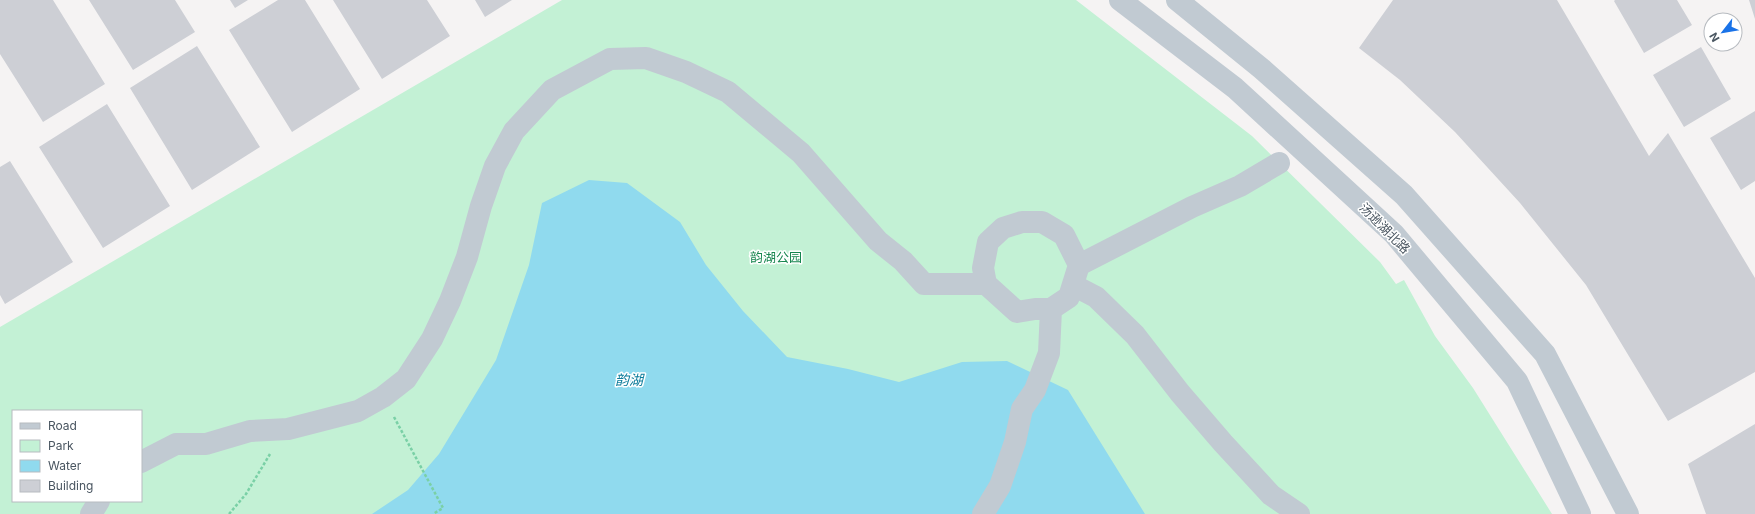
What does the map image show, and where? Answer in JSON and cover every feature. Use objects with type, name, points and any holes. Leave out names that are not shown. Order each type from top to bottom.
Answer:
[{"type":"street","name":"汤逊湖北路","points":[[1120,0],[1235,88],[1394,234],[1517,381],[1580,514]]},
{"type":"street","points":[[1177,0],[1262,69],[1404,195],[1544,354],[1628,514]]},
{"type":"street","points":[[142,461],[176,444],[206,444],[250,432],[288,429],[358,411],[383,397],[406,379],[432,339],[450,302],[467,257],[481,206],[495,166],[514,131],[552,90],[610,58],[646,58],[686,72],[728,92],[801,153],[878,241],[903,261],[924,284],[986,284]]},
{"type":"street","points":[[1279,163],[1240,186],[1192,207],[1076,275],[1069,298],[1051,309],[1035,309],[1017,312],[986,284],[983,268],[988,242],[1003,228],[1022,222],[1042,222],[1064,235],[1076,275],[1135,335],[1180,393],[1271,495],[1299,514]]},
{"type":"street","points":[[983,514],[1000,486],[1015,442],[1022,409],[1035,390],[1049,354],[1051,309]]},
{"type":"street","points":[[91,514],[98,502]]},
{"type":"path","points":[[383,397],[443,508],[433,514]]},
{"type":"path","points":[[229,514],[246,494],[269,456],[288,429]]},
{"type":"green space","name":"韵湖公园","points":[[562,0],[1076,0],[1252,136],[1380,262],[1396,284],[1404,280],[1435,336],[1473,388],[1552,514],[0,514],[0,327]]},
{"type":"water","name":"韵湖","points":[[589,180],[627,183],[680,222],[706,265],[743,311],[787,357],[848,369],[899,382],[962,362],[1007,361],[1068,390],[1145,514],[372,514],[408,490],[439,454],[496,360],[529,265],[542,203]]},
{"type":"building","points":[[0,0],[53,0],[105,84],[43,122],[0,54]]},
{"type":"building","points":[[89,0],[175,0],[195,32],[133,70]]},
{"type":"building","points":[[230,0],[248,0],[235,8]]},
{"type":"building","points":[[278,0],[305,0],[360,89],[292,132],[229,30]]},
{"type":"building","points":[[333,0],[427,0],[450,36],[382,79]]},
{"type":"building","points":[[475,0],[512,0],[485,17]]},
{"type":"building","points":[[1393,0],[1557,0],[1649,156],[1668,133],[1755,278],[1755,372],[1668,421],[1586,285],[1520,203],[1455,132],[1400,80],[1359,48]]},
{"type":"building","points":[[1677,0],[1692,25],[1644,53],[1614,1]]},
{"type":"building","points":[[1749,0],[1755,0],[1755,19]]},
{"type":"building","points":[[197,46],[260,147],[192,190],[130,88]]},
{"type":"building","points":[[1701,47],[1731,99],[1684,127],[1653,75]]},
{"type":"building","points":[[107,104],[170,206],[103,248],[39,147]]},
{"type":"building","points":[[1755,111],[1755,181],[1741,190],[1710,138]]},
{"type":"building","points":[[10,161],[73,262],[5,304],[0,295],[0,167]]},
{"type":"building","points":[[1755,424],[1755,514],[1706,514],[1688,464]]}]
